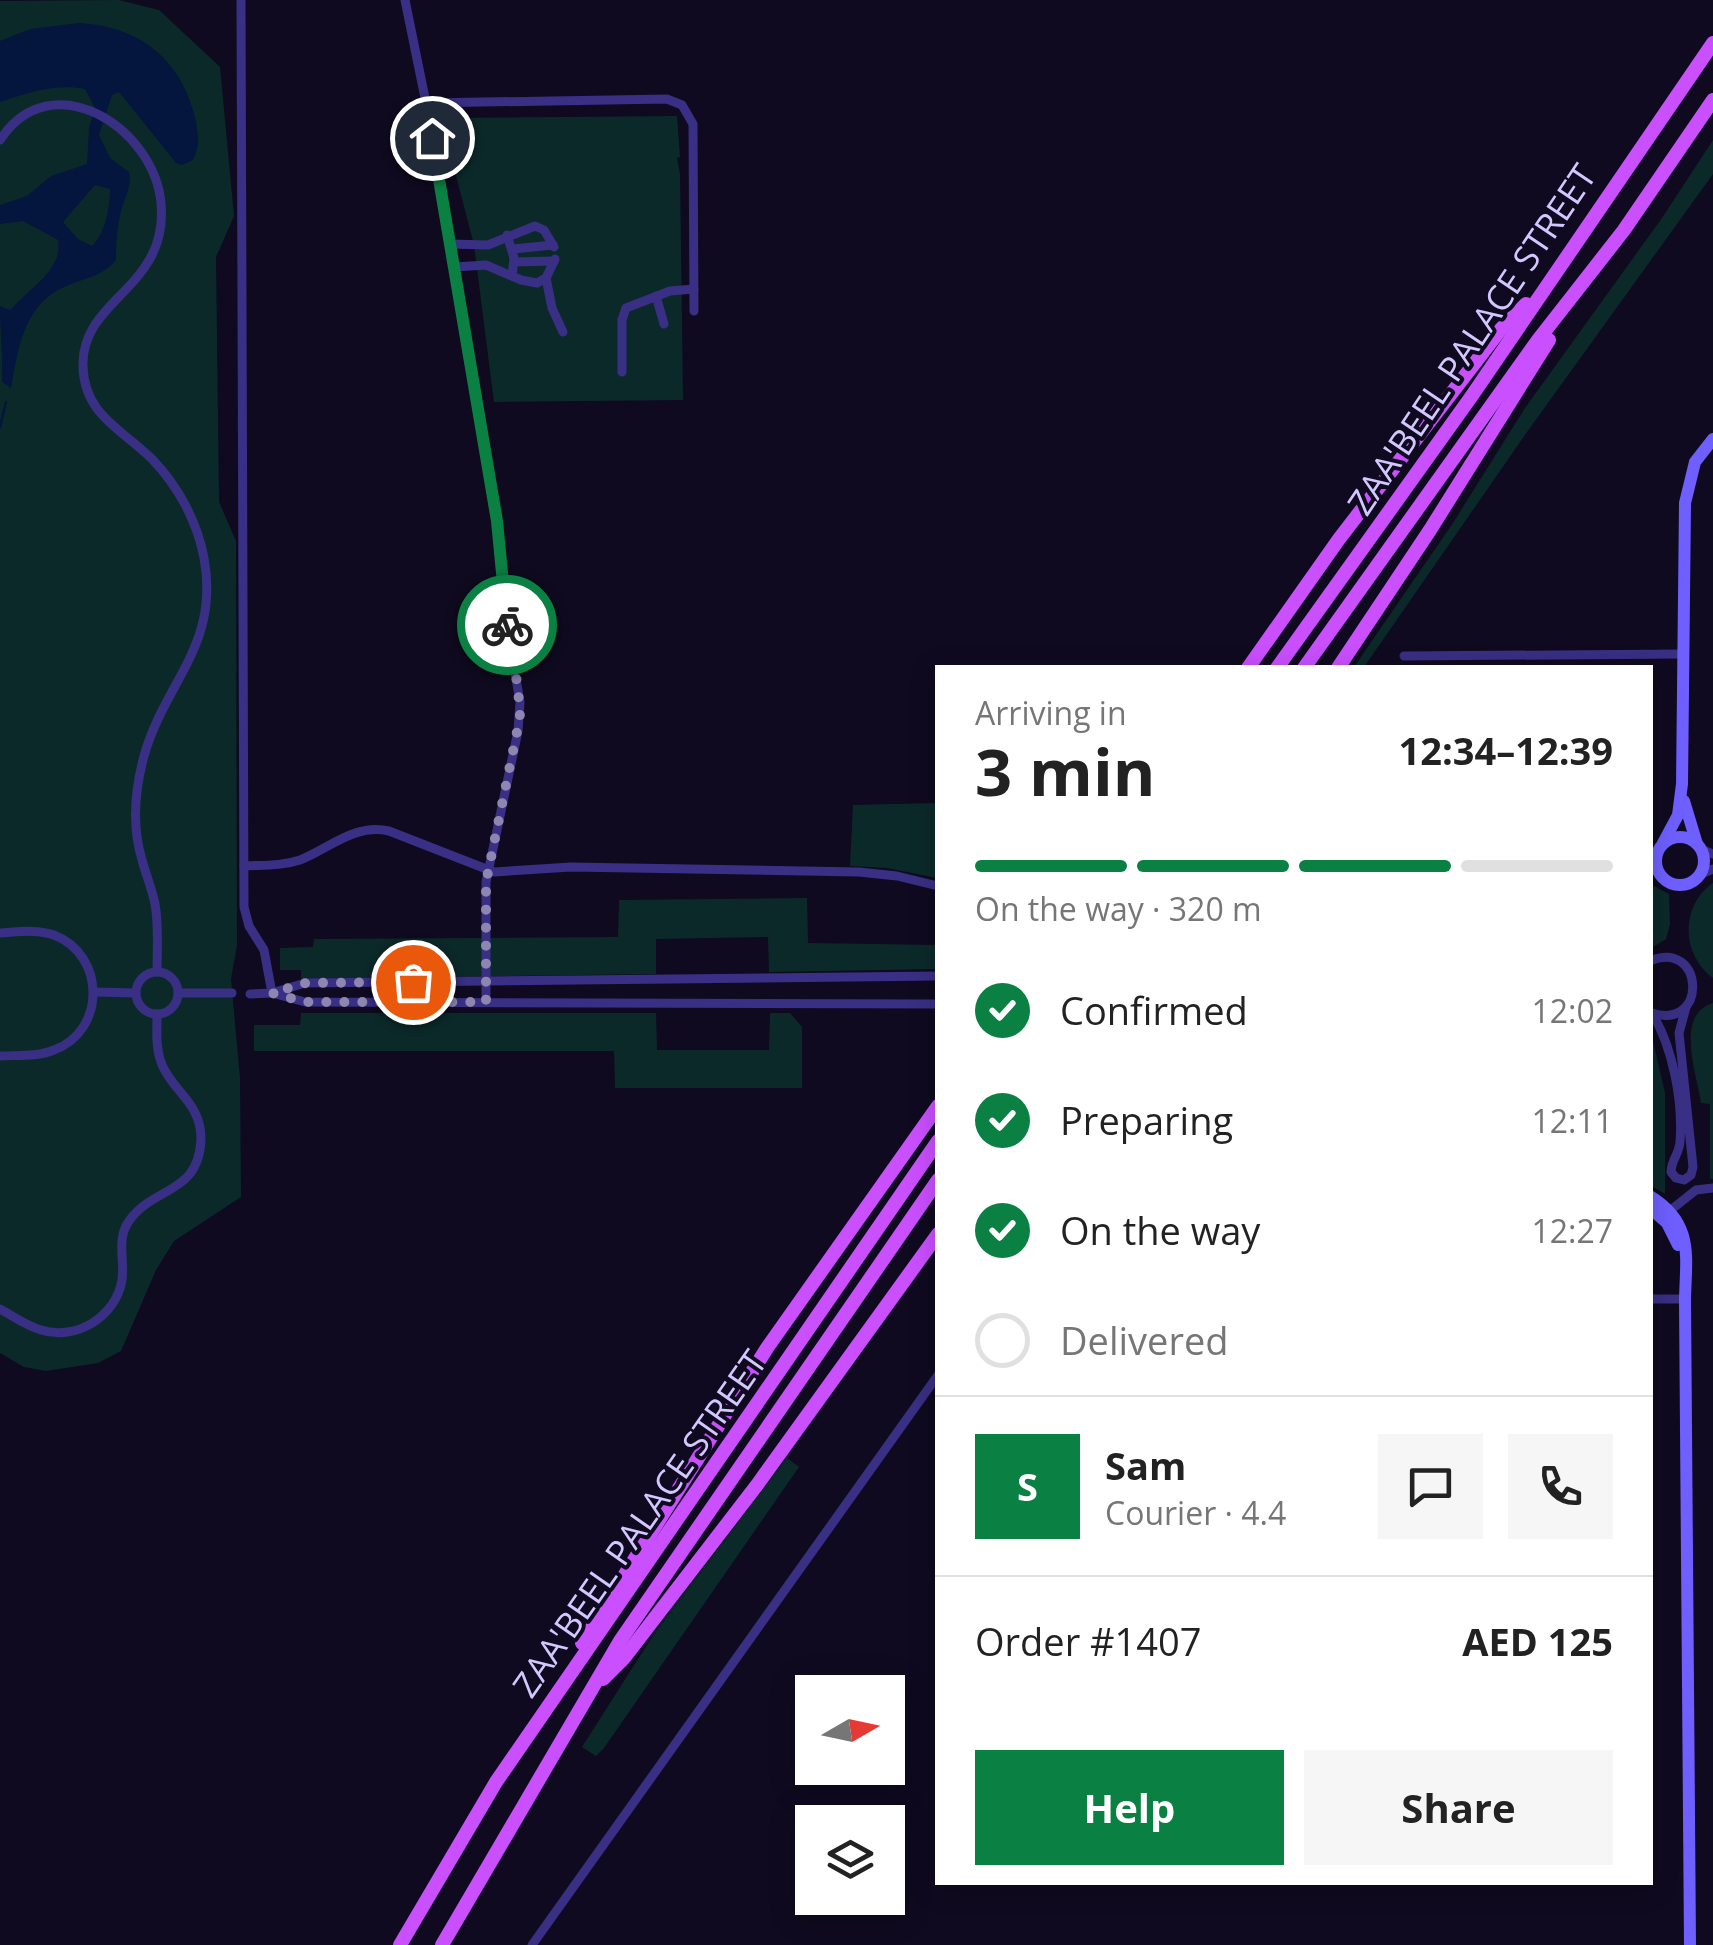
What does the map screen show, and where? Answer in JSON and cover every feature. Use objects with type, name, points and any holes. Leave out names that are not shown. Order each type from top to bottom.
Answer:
[{"type":"main road","name":"ZAA'BEEL PALACE STREET","points":[[1279,665],[1460,412],[1713,43]]},
{"type":"main road","name":"ZAA'BEEL PALACE STREET","points":[[1306,665],[1713,100]]},
{"type":"main road","points":[[1250,665],[1339,539],[1500,329],[1542,291]]},
{"type":"main road","points":[[1340,665],[1430,530],[1540,354],[1561,312]]},
{"type":"main road","points":[[572,1670],[593,1622],[766,1348],[935,1110]]},
{"type":"main road","name":"ZAA'BEEL PALACE STREET","points":[[400,1945],[496,1782],[935,1145]]},
{"type":"main road","name":"ZAA'BEEL PALACE STREET","points":[[442,1945],[620,1641],[935,1184]]},
{"type":"main road","points":[[598,1682],[624,1658],[757,1485],[935,1238]]},
{"type":"street","points":[[241,0],[244,914],[264,950],[272,993]]},
{"type":"street","points":[[404,0],[426,103],[497,521],[507,626],[520,702],[518,731],[488,871],[486,1002]]},
{"type":"street","points":[[426,103],[666,99],[682,105],[693,124],[694,311]]},
{"type":"street","points":[[0,140],[16,120],[35,109],[57,105],[93,111],[116,124],[137,144],[154,172],[162,203],[160,231],[152,257],[137,280],[91,330],[83,367],[98,413],[155,462],[180,496],[199,536],[206,568],[206,600],[198,643],[148,742],[137,792],[139,848],[156,915],[157,972]]},
{"type":"street","points":[[451,244],[488,245],[538,226],[553,246],[513,249]]},
{"type":"street","points":[[508,235],[513,249],[512,276]]},
{"type":"street","points":[[455,267],[486,265],[538,283],[546,278],[554,260],[514,262]]},
{"type":"street","points":[[546,278],[552,308],[563,332]]},
{"type":"street","points":[[622,372],[624,311],[656,296],[694,289]]},
{"type":"street","points":[[656,296],[664,324]]},
{"type":"street","points":[[1682,784],[1686,814],[1704,849],[1707,872],[1680,886],[1656,875],[1657,849],[1678,815],[1682,784],[1684,502],[1695,462],[1710,441]]},
{"type":"street","points":[[1404,656],[1682,654]]},
{"type":"street","points":[[244,866],[287,864],[372,828],[389,830],[501,873],[572,867],[859,872],[935,885]]},
{"type":"street","points":[[1657,849],[1680,837],[1704,849]]},
{"type":"street","points":[[0,933],[41,932],[64,940],[86,962],[94,992],[85,1025],[68,1044],[44,1053],[0,1056]]},
{"type":"street","points":[[1653,960],[1671,957],[1690,970],[1694,988],[1679,1033],[1694,1166],[1684,1180],[1671,1172],[1679,1148],[1679,1112],[1667,1045],[1653,1016]]},
{"type":"street","points":[[157,972],[172,978],[178,992],[172,1008],[157,1014],[142,1008],[136,992],[142,978],[157,972]]},
{"type":"street","points":[[250,994],[272,993],[306,983],[935,976]]},
{"type":"street","points":[[94,992],[136,992]]},
{"type":"street","points":[[178,992],[232,994]]},
{"type":"street","points":[[272,993],[305,1002],[935,1004]]},
{"type":"street","points":[[1653,1012],[1670,1015],[1686,1007]]},
{"type":"street","points":[[0,1309],[51,1332],[78,1330],[98,1320],[120,1290],[121,1239],[127,1223],[139,1210],[182,1184],[196,1164],[200,1141],[198,1116],[160,1062],[157,1014]]},
{"type":"street","points":[[1690,1945],[1688,1268],[1685,1240],[1660,1212],[1696,1190],[1713,1188]]},
{"type":"street","points":[[1653,1299],[1686,1299]]},
{"type":"street","points":[[532,1945],[935,1379]]},
{"type":"green space","points":[[119,0],[159,10],[220,67],[234,216],[216,257],[219,502],[236,541],[237,945],[231,979],[240,1078],[241,1197],[174,1241],[156,1270],[121,1351],[98,1363],[46,1371],[24,1367],[0,1353],[0,1]]},
{"type":"green space","points":[[677,116],[683,400],[494,402],[474,245],[441,118]]},
{"type":"green space","points":[[1713,140],[1713,174],[1365,665],[1355,665],[1453,523],[1525,408],[1662,218]]},
{"type":"green space","points":[[935,803],[935,878],[887,868],[850,866],[853,805]]},
{"type":"green space","points":[[1713,883],[1713,978],[1695,957],[1689,930],[1695,904]]},
{"type":"green space","points":[[1653,886],[1669,894],[1666,939],[1653,947]]},
{"type":"green space","points":[[807,898],[808,943],[935,945],[935,969],[769,972],[768,937],[656,939],[656,974],[301,979],[301,970],[280,970],[280,948],[313,947],[314,939],[618,937],[619,900]]},
{"type":"green space","points":[[1713,1003],[1710,1179],[1710,1104],[1701,1103],[1691,1032],[1694,1019]]},
{"type":"green space","points":[[301,1013],[656,1013],[657,1050],[769,1050],[770,1013],[790,1013],[802,1027],[802,1088],[615,1088],[614,1051],[254,1051],[254,1025],[300,1025]]},
{"type":"green space","points":[[1653,1041],[1665,1093],[1665,1194],[1653,1187]]},
{"type":"green space","points":[[787,1458],[799,1467],[604,1748],[596,1756],[582,1747],[654,1634]]},
{"type":"water","points":[[79,23],[122,31],[140,40],[170,65],[181,81],[190,100],[198,141],[193,160],[182,165],[176,163],[119,92],[112,95],[99,135],[110,158],[129,172],[130,178],[121,211],[116,260],[98,274],[62,288],[39,306],[24,331],[11,388],[2,382],[0,306],[10,310],[45,276],[56,259],[58,240],[23,221],[0,224],[0,205],[27,196],[51,176],[87,164],[89,128],[95,108],[85,89],[74,87],[42,90],[0,102],[0,41],[30,29]],"holes":[[[95,185],[110,189],[106,220],[92,246],[78,239],[63,222]]]},
{"type":"waterway","points":[[0,427],[6,402]]},
{"type":"way so far","points":[[413,982],[306,983],[272,993],[305,1002],[486,1002],[486,882],[520,717],[507,625]]},
{"type":"route","points":[[432,138],[497,521],[507,625]]}]
